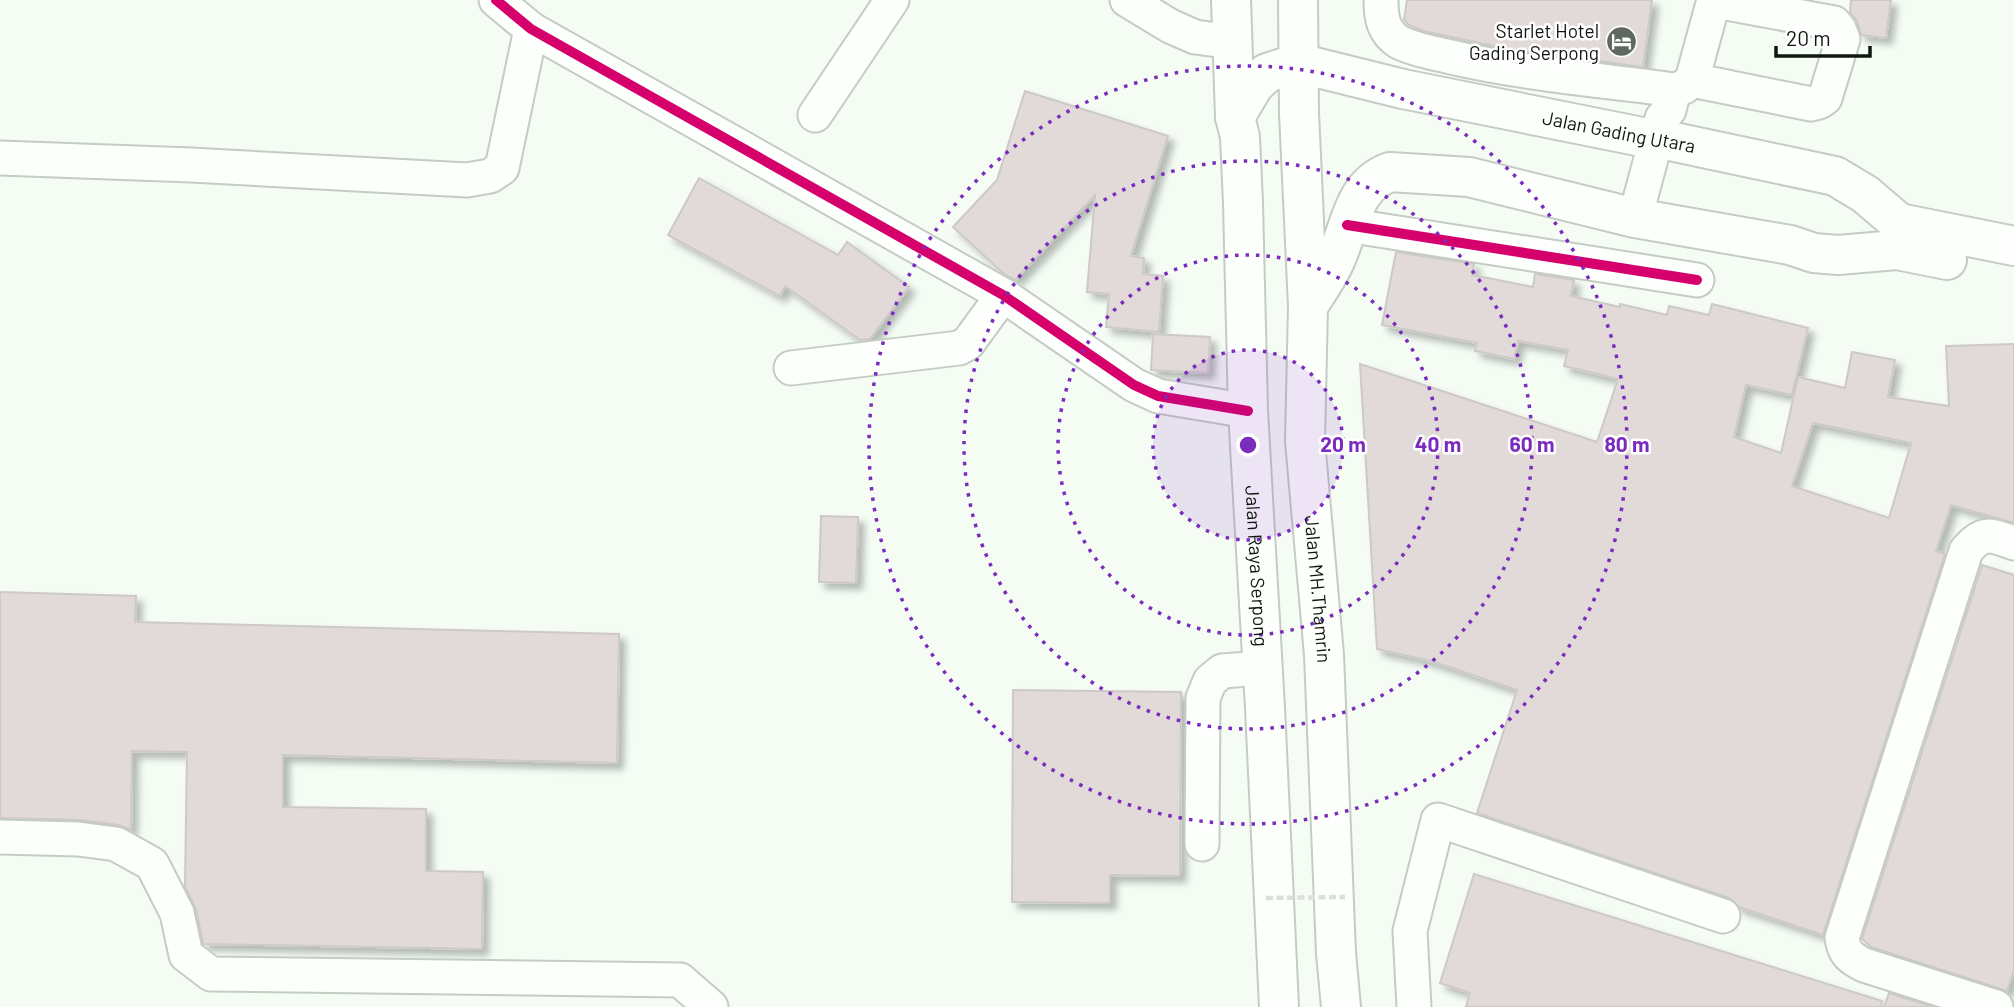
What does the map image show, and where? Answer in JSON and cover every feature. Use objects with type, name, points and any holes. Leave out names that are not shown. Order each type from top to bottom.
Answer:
[{"type":"main road","name":"Jalan Raya Serpong","points":[[1231,0],[1243,203],[1248,411],[1279,1007]]},
{"type":"main road","points":[[1236,117],[1254,85],[1267,73],[1298,62],[1298,0]]},
{"type":"main road","name":"Jalan Gading Utara","points":[[1298,62],[1403,89],[1673,113],[1835,176],[1865,194],[1899,223],[2014,272]]},
{"type":"main road","name":"Jalan MH.Thamrin","points":[[1298,62],[1308,306],[1305,441],[1324,655],[1336,953],[1341,1007]]},
{"type":"main road","name":"Jalan Gading Utara","points":[[1308,306],[1335,262],[1360,197],[1379,176],[1390,172],[1469,177],[1635,218],[1790,246],[1814,253],[1838,255],[2014,246]]},
{"type":"street","points":[[496,0],[531,29],[1003,295],[1134,385],[1158,396],[1248,411]]},
{"type":"street","points":[[815,115],[892,0]]},
{"type":"street","points":[[1127,0],[1170,26],[1195,37],[1233,42]]},
{"type":"street","points":[[1381,0],[1381,17],[1386,28],[1399,41],[1429,52],[1536,73],[1673,113],[1819,102],[1825,98],[1843,39],[1834,23],[1716,1],[1712,6],[1673,113],[1635,218]]},
{"type":"street","points":[[0,158],[467,180],[490,176],[502,168],[531,29]]},
{"type":"street","points":[[1347,225],[1697,280]]},
{"type":"street","points":[[791,368],[959,348],[968,343],[1003,295]]},
{"type":"street","points":[[1996,1007],[1864,965],[1848,955],[1843,948],[1842,938],[1966,551],[1975,539],[1984,536],[2014,543]]},
{"type":"street","points":[[1202,844],[1203,698],[1209,681],[1222,671],[1262,668]]},
{"type":"street","points":[[1413,1007],[1410,932],[1438,820],[1723,916]]},
{"type":"street","points":[[0,836],[78,839],[116,844],[152,864],[177,913],[186,954],[211,974],[680,980],[711,1007]]},
{"type":"path","points":[[1266,898],[1345,897]]},
{"type":"building","points":[[1407,0],[1652,0],[1643,67],[1509,49],[1423,31],[1404,20]]},
{"type":"building","points":[[1851,0],[1891,0],[1886,38],[1861,35],[1857,21],[1850,12]]},
{"type":"building","points":[[1025,91],[1168,136],[1131,256],[1144,258],[1143,274],[1163,276],[1159,332],[1106,327],[1109,294],[1087,292],[1095,195],[1015,280],[1003,273],[953,227],[997,180]]},
{"type":"building","points":[[699,178],[838,255],[847,242],[909,287],[870,339],[860,340],[785,286],[780,296],[668,235]]},
{"type":"building","points":[[1396,252],[1474,264],[1472,275],[1533,287],[1535,274],[1574,280],[1571,296],[1620,307],[1620,304],[1667,315],[1669,306],[1709,315],[1712,304],[1808,328],[1792,395],[1746,385],[1734,437],[1781,453],[1798,377],[1845,388],[1852,352],[1895,360],[1888,397],[1949,406],[1946,346],[2014,344],[2014,523],[1951,505],[1936,551],[1945,554],[1823,935],[1739,907],[1729,898],[1477,813],[1517,690],[1431,661],[1377,649],[1360,364],[1597,442],[1618,379],[1564,366],[1568,350],[1518,341],[1514,359],[1475,351],[1477,343],[1382,325]],"holes":[[[1813,423],[1911,443],[1889,518],[1792,486]]]},
{"type":"building","points":[[1153,334],[1210,337],[1208,373],[1151,370]]},
{"type":"building","points":[[821,516],[858,517],[856,583],[819,582]]},
{"type":"building","points":[[1982,565],[2014,575],[2014,970],[2007,991],[1871,947],[1862,939]]},
{"type":"building","points":[[0,592],[136,596],[135,622],[619,634],[617,763],[283,755],[283,807],[426,809],[426,871],[483,872],[482,949],[203,944],[196,909],[185,887],[187,752],[132,751],[131,830],[119,825],[80,820],[0,818]]},
{"type":"building","points":[[1013,690],[1181,692],[1180,876],[1110,875],[1110,903],[1012,902]]},
{"type":"building","points":[[1474,874],[1882,1001],[1881,1007],[1466,1007],[1470,993],[1440,983]]},
{"type":"building","points":[[1889,993],[1933,1007],[1884,1007]]},
{"type":"cycle path","points":[[496,0],[531,29],[1003,295],[1134,385],[1158,396],[1248,411]]},
{"type":"cycle path","points":[[1347,225],[1697,280]]},
{"type":"place","name":"Starlet Hotel Gading Serpong","points":[[1622,42]]}]
